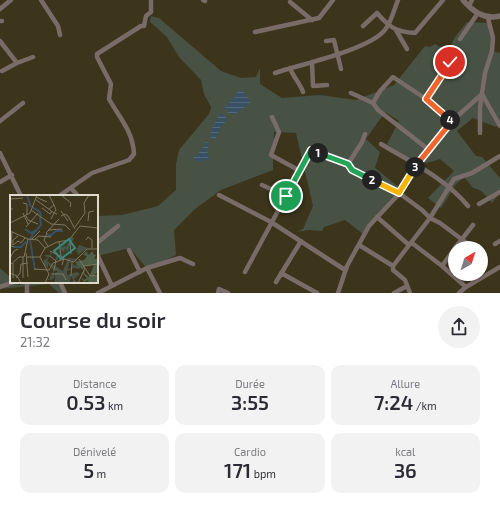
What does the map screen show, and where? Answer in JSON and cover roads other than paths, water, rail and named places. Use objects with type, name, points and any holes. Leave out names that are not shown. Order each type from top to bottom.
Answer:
[{"type":"street","points":[[0,9],[11,0]]},
{"type":"street","points":[[41,0],[58,26],[60,35]]},
{"type":"street","points":[[61,195],[92,173],[129,160],[134,154],[134,145],[128,130],[109,99],[111,84],[97,57],[97,54],[140,26],[144,26],[146,16],[151,12],[151,0]]},
{"type":"street","points":[[255,32],[319,18],[333,0]]},
{"type":"street","points":[[275,73],[349,51],[378,36],[388,26],[398,0]]},
{"type":"street","points":[[363,26],[377,13],[388,26],[396,30],[415,33],[443,0]]},
{"type":"street","points":[[463,0],[470,3],[478,13],[488,18],[500,16]]},
{"type":"street","points":[[290,2],[312,20]]},
{"type":"street","points":[[460,39],[478,13]]},
{"type":"street","points":[[480,134],[480,107],[485,73],[492,51],[493,38],[488,18]]},
{"type":"street","points":[[396,30],[407,49]]},
{"type":"street","points":[[326,40],[334,40],[339,54],[341,69]]},
{"type":"street","points":[[0,41],[17,63]]},
{"type":"street","points":[[2,71],[33,57]]},
{"type":"street","points":[[312,62],[313,86],[327,85]]},
{"type":"street","points":[[426,99],[450,62]]},
{"type":"street","points":[[290,68],[303,92]]},
{"type":"street","points":[[373,103],[380,91],[393,77],[426,99],[452,121]]},
{"type":"street","points":[[351,93],[373,103],[388,120],[429,150]]},
{"type":"street","points":[[482,94],[498,119],[500,126]]},
{"type":"street","points":[[338,293],[345,270],[369,226],[399,193],[417,165],[452,121],[482,94]]},
{"type":"street","points":[[0,121],[23,103]]},
{"type":"street","points":[[272,117],[279,132],[270,155],[300,171]]},
{"type":"street","points":[[348,164],[362,142],[365,134]]},
{"type":"street","points":[[382,144],[417,165],[448,187],[468,206]]},
{"type":"street","points":[[245,272],[311,150],[348,164],[352,170],[399,193],[422,210],[430,218],[464,241]]},
{"type":"street","points":[[0,153],[21,195]]},
{"type":"street","points":[[393,266],[430,218],[454,179],[472,173],[500,156]]},
{"type":"street","points":[[0,182],[12,175]]},
{"type":"street","points":[[262,185],[286,196]]},
{"type":"street","points":[[71,188],[77,195]]},
{"type":"street","points":[[479,204],[500,192]]},
{"type":"street","points":[[219,195],[271,222],[345,270]]},
{"type":"street","points":[[377,217],[410,244],[442,266],[466,287]]},
{"type":"street","points":[[462,239],[473,225]]},
{"type":"street","points":[[98,242],[118,226]]},
{"type":"street","points":[[276,282],[302,241]]},
{"type":"street","points":[[495,244],[500,241]]},
{"type":"street","points":[[358,245],[393,266],[393,270],[404,280],[410,293]]},
{"type":"street","points":[[129,250],[140,272]]},
{"type":"street","points":[[98,256],[112,286]]},
{"type":"street","points":[[98,293],[148,268],[180,258],[193,264]]},
{"type":"street","points":[[442,266],[448,258]]},
{"type":"street","points":[[459,293],[466,287],[500,267]]},
{"type":"street","points":[[148,268],[160,293]]},
{"type":"street","points":[[281,273],[317,293]]},
{"type":"street","points":[[0,287],[11,283]]},
{"type":"street","points":[[60,283],[65,293]]},
{"type":"street","points":[[394,293],[407,286]]},
{"type":"street","points":[[218,293],[219,289],[228,293]]},
{"type":"water","points":[[242,90],[251,102],[235,114],[228,113],[225,107],[230,103],[238,91]]},
{"type":"water","points":[[221,113],[227,120],[220,128],[216,138],[211,140],[210,137],[212,130]]},
{"type":"water","points":[[206,141],[209,144],[207,151],[209,159],[199,162],[194,159],[194,157],[202,150]]}]
